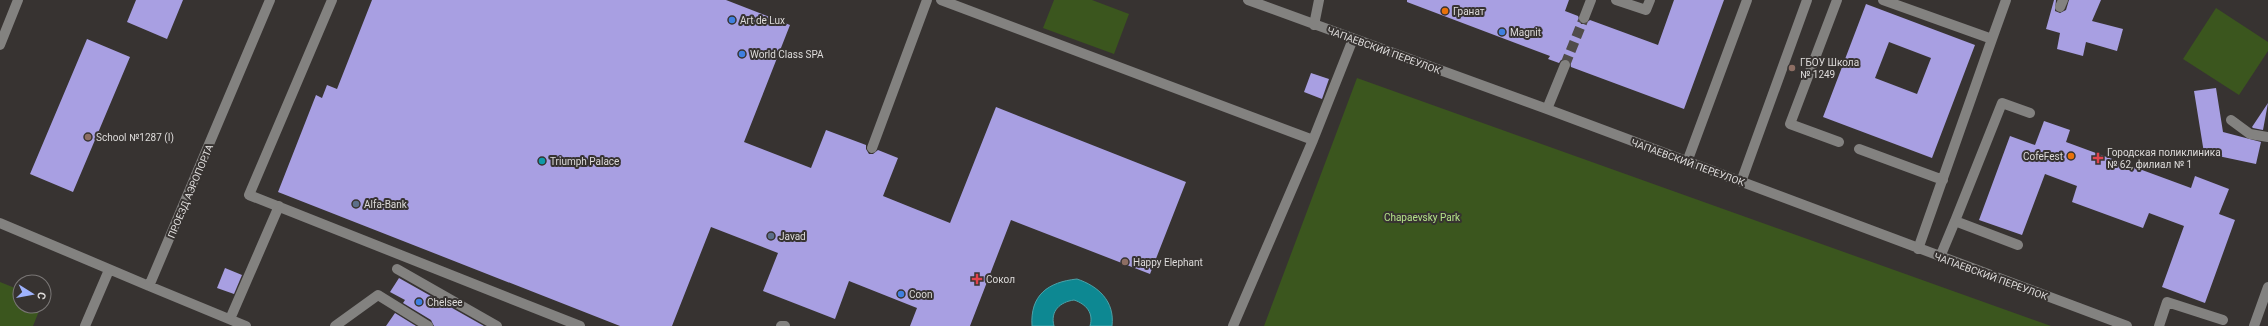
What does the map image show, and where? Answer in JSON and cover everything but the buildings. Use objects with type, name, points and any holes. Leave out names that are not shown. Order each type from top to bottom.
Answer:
[{"type":"street","points":[[0,45],[18,0]]},
{"type":"street","name":"ПРОЕЗД АЭРОПОРТА","points":[[149,286],[270,0]]},
{"type":"street","points":[[332,0],[249,195],[580,326]]},
{"type":"street","points":[[872,148],[927,0]]},
{"type":"street","points":[[941,0],[1313,140]]},
{"type":"street","name":"ЧАПАЕВСКИЙ ПЕРЕУЛОК","points":[[1248,0],[1547,109],[2126,326]]},
{"type":"street","points":[[1314,25],[1319,0]]},
{"type":"street","points":[[1584,18],[1591,0]]},
{"type":"street","points":[[1616,0],[1646,10],[1650,0]]},
{"type":"street","points":[[1687,162],[1747,0]]},
{"type":"street","points":[[1741,182],[1807,0]]},
{"type":"street","points":[[1837,0],[1790,124],[1839,142]]},
{"type":"street","points":[[1884,0],[1992,39]]},
{"type":"street","points":[[1918,249],[2006,0]]},
{"type":"street","points":[[1233,326],[1313,140],[1353,39]]},
{"type":"street","points":[[1547,109],[1565,65]]},
{"type":"street","points":[[1940,257],[2002,103],[2030,113]]},
{"type":"street","points":[[2231,120],[2250,134],[2268,137]]},
{"type":"street","points":[[1859,149],[1943,180]]},
{"type":"street","points":[[230,319],[279,206]]},
{"type":"street","points":[[1955,221],[2018,245]]},
{"type":"street","points":[[0,223],[109,270],[246,326]]},
{"type":"street","points":[[398,269],[497,326]]},
{"type":"street","points":[[85,326],[109,270]]},
{"type":"street","points":[[2254,326],[2268,287]]},
{"type":"street","points":[[335,326],[378,295],[428,326]]},
{"type":"street","points":[[2159,326],[2167,302],[2223,320]]},
{"type":"green space","points":[[1054,0],[1092,0],[1129,14],[1114,54],[1043,28]]},
{"type":"green space","points":[[2216,8],[2268,42],[2268,51],[2239,95],[2183,59]]},
{"type":"green space","name":"Chapaevsky Park","points":[[1357,78],[2051,326],[1264,326]]},
{"type":"green space","points":[[0,282],[12,287],[12,314],[38,314],[33,326],[0,326]]},
{"type":"water","points":[[1077,279],[1092,286],[1104,296],[1111,309],[1112,326],[1090,326],[1090,313],[1082,304],[1074,300],[1064,303],[1057,308],[1053,316],[1054,326],[1032,326],[1034,306],[1043,292],[1057,283]]},
{"type":"tunnel","points":[[1565,65],[1584,18]]},
{"type":"place","name":"Гранат","points":[[1445,11]]},
{"type":"place","name":"Art de Lux","points":[[732,20]]},
{"type":"place","name":"Magnit","points":[[1502,32]]},
{"type":"place","name":"World Class SPA","points":[[742,54]]},
{"type":"place","name":"ГБОУ Школа № 1249","points":[[1792,68]]},
{"type":"place","name":"School №1287 (I)","points":[[88,137]]},
{"type":"place","name":"CofeFest","points":[[2071,156]]},
{"type":"place","name":"Городская поликлиника № 62, филиал № 1","points":[[2098,158]]},
{"type":"place","name":"Triumph Palace","points":[[542,161]]},
{"type":"place","name":"Alfa-Bank","points":[[356,204]]},
{"type":"place","name":"Javad","points":[[771,236]]},
{"type":"place","name":"Happy Elephant","points":[[1125,262]]},
{"type":"place","name":"Сокол","points":[[977,279]]},
{"type":"place","name":"Coon","points":[[901,294]]},
{"type":"place","name":"Chelsee","points":[[419,302]]}]
